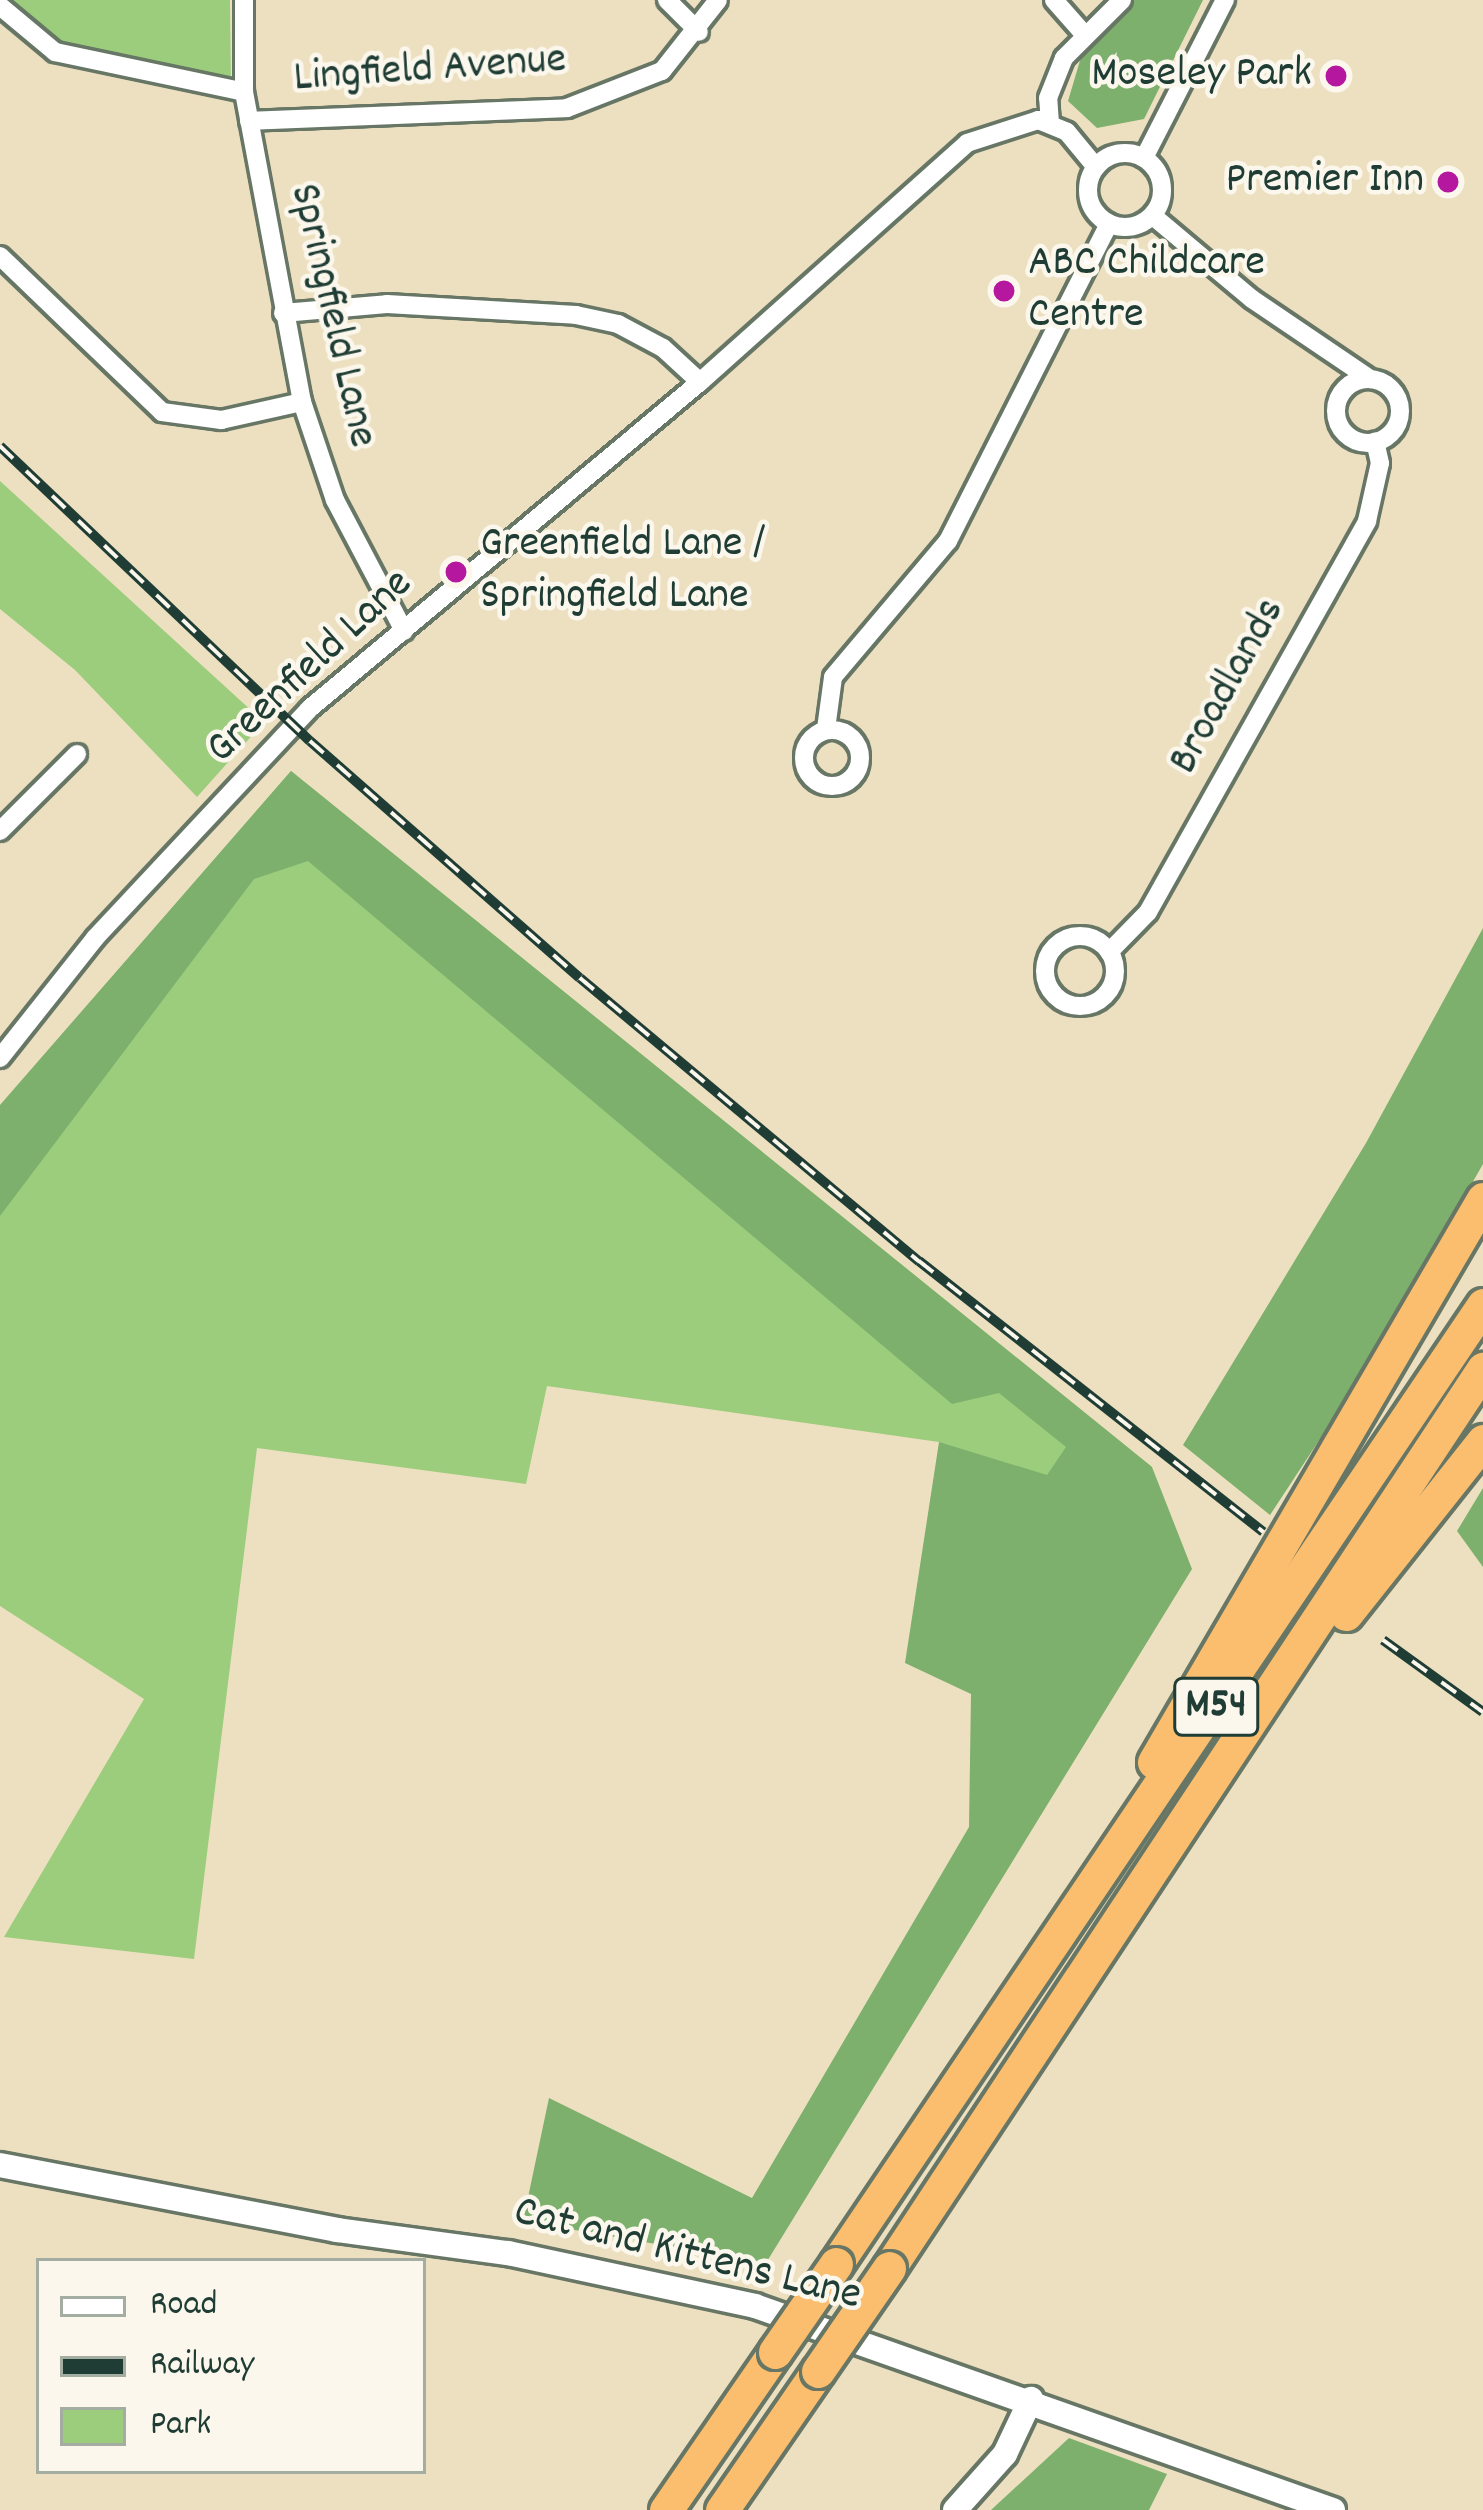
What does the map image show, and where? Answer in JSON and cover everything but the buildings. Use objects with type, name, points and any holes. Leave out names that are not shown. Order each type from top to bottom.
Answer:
[{"type":"highway","points":[[946,2108],[1483,1199]]},
{"type":"highway","name":"M54","points":[[665,2510],[946,2108],[1483,1305]]},
{"type":"highway","name":"M54","points":[[722,2510],[1217,1782],[1483,1369]]},
{"type":"highway","name":"M54","points":[[1217,1782],[1483,1441]]},
{"type":"street","name":"Springfield Lane","points":[[244,0],[244,92],[302,402],[335,500],[404,631]]},
{"type":"street","points":[[668,0],[700,32]]},
{"type":"street","name":"Lingfield Avenue","points":[[249,121],[567,108],[662,71],[700,32],[718,0]]},
{"type":"street","points":[[1054,0],[1084,34]]},
{"type":"street","points":[[1096,167],[1113,154],[1144,158],[1162,184],[1153,216],[1132,227],[1109,224],[1089,199],[1096,167],[1088,151],[1051,124],[1048,98],[1084,34],[1122,0]]},
{"type":"street","points":[[1144,158],[1226,0]]},
{"type":"street","points":[[0,6],[55,52],[244,92]]},
{"type":"street","name":"Greenfield Lane","points":[[0,1058],[95,938],[290,729],[700,382],[967,143],[1017,121],[1051,124]]},
{"type":"street","points":[[1153,216],[1252,299],[1390,388],[1400,413],[1391,434],[1375,442],[1341,428],[1335,354]]},
{"type":"street","points":[[826,729],[833,677],[948,542],[1109,224]]},
{"type":"street","points":[[0,256],[161,412],[220,419],[302,402]]},
{"type":"street","points":[[283,313],[387,304],[576,315],[618,324],[664,348],[700,382]]},
{"type":"street","points":[[1340,399],[1370,379]]},
{"type":"street","name":"Broadlands","points":[[1109,952],[1148,912],[1367,520],[1380,463],[1375,442]]},
{"type":"street","points":[[0,831],[77,754]]},
{"type":"street","points":[[42,760],[58,776]]},
{"type":"street","points":[[0,1023],[17,1037]]},
{"type":"street","name":"Cat and Kittens Lane","points":[[0,2165],[654,2282],[755,2306],[1030,2399],[1333,2510]]},
{"type":"street","points":[[955,2510],[1005,2454],[1030,2399]]},
{"type":"green space","points":[[3,0],[230,0],[231,88],[35,36]]},
{"type":"green space","points":[[1132,0],[1203,0],[1144,119],[1097,128],[1068,101],[1087,37]]},
{"type":"green space","points":[[0,481],[264,722],[197,797],[75,670],[0,609]]},
{"type":"green space","points":[[291,771],[1152,1467],[1065,1535],[939,1442],[547,1386],[526,1484],[257,1448],[194,1959],[4,1937],[144,1699],[0,1606],[0,1106]]},
{"type":"green space","points":[[291,771],[1152,1467],[1192,1569],[766,2263],[523,2221],[549,2098],[752,2198],[969,1827],[971,1694],[905,1663],[939,1442],[1047,1475],[1066,1447],[999,1393],[952,1404],[308,861],[254,879],[0,1216],[0,1105]]},
{"type":"green space","points":[[1483,928],[1483,1164],[1368,1366],[1270,1515],[1183,1445],[1366,1143]]},
{"type":"green space","points":[[1483,1488],[1483,1567],[1457,1531]]},
{"type":"green space","points":[[1069,2438],[1167,2474],[1149,2510],[991,2510]]},
{"type":"railway","points":[[0,446],[310,741],[580,978],[919,1261],[1263,1532]]},
{"type":"railway","points":[[1383,1640],[1483,1712]]},
{"type":"place","name":"Moseley Park","points":[[1336,76]]},
{"type":"place","name":"Premier Inn","points":[[1448,182]]},
{"type":"place","name":"ABC Childcare Centre","points":[[1004,291]]},
{"type":"place","name":"Greenfield Lane / Springfield Lane","points":[[456,572]]}]
